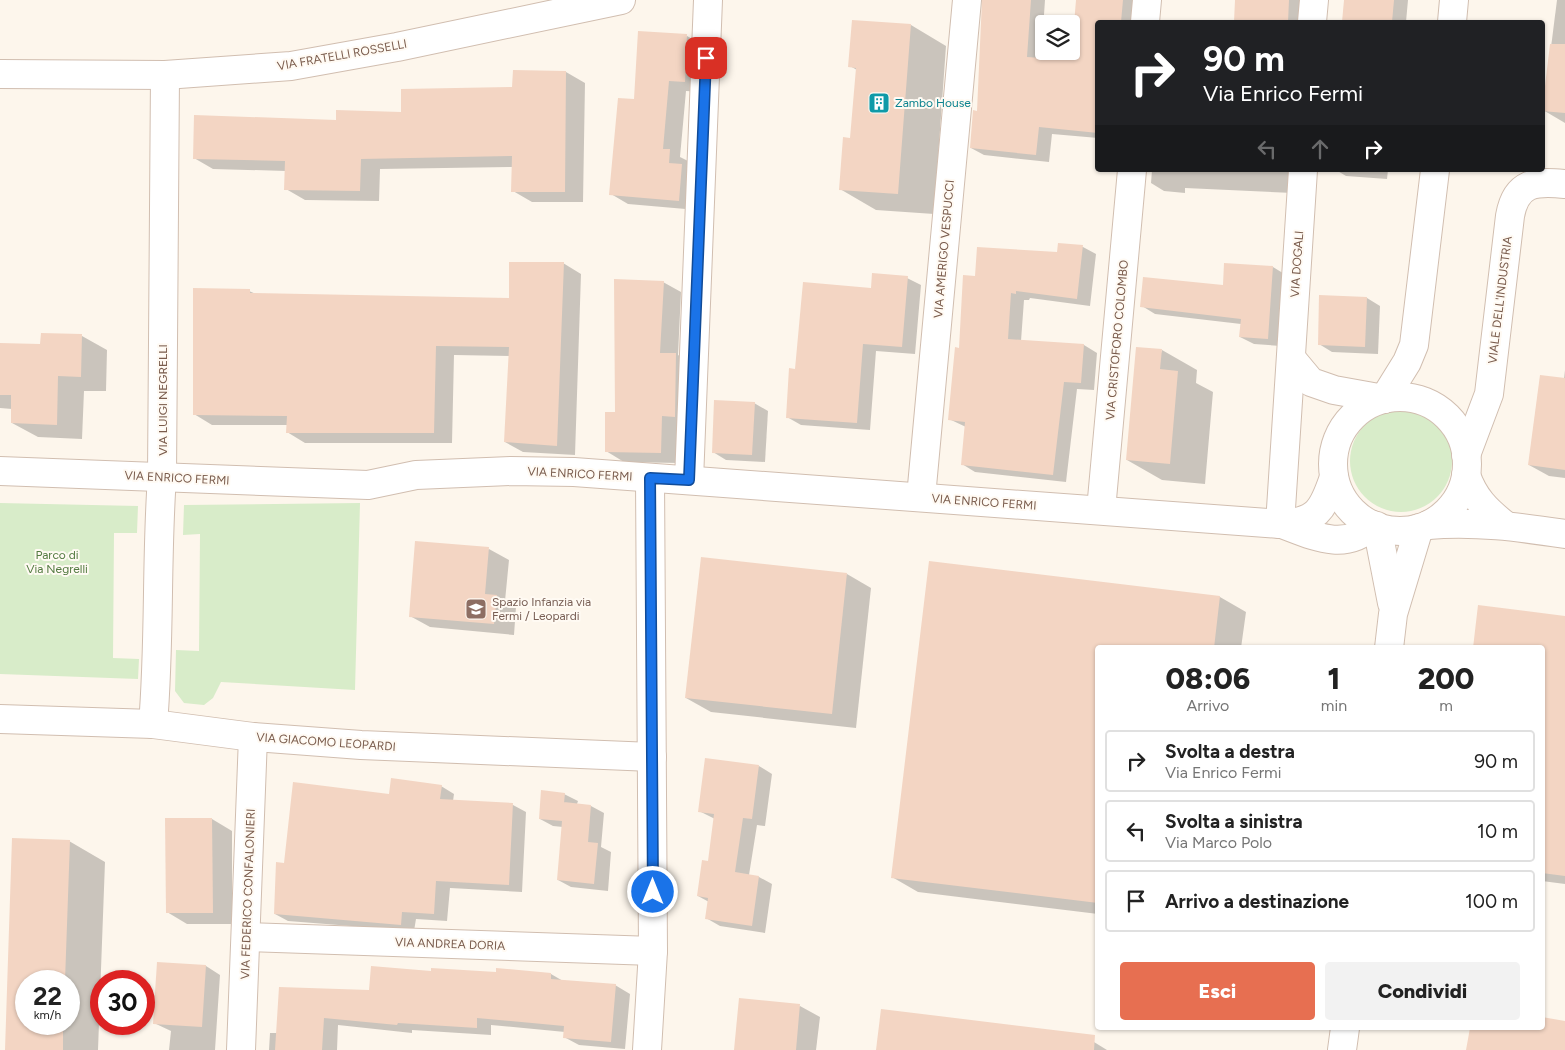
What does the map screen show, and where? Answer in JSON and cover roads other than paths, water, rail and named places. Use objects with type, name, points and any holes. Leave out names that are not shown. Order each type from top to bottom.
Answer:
[{"type":"street","name":"VIA FRATELLI ROSSELLI","points":[[0,74],[165,75],[291,66],[397,47],[621,0]]},
{"type":"street","points":[[689,480],[708,0]]},
{"type":"street","name":"VIA AMERIGO VESPUCCI","points":[[921,497],[967,0]]},
{"type":"street","points":[[1145,20],[1147,0]]},
{"type":"street","points":[[1312,20],[1314,0]]},
{"type":"street","points":[[1452,20],[1454,0]]},
{"type":"street","name":"VIA LUIGI NEGRELLI","points":[[152,724],[157,675],[158,527],[162,477],[165,75]]},
{"type":"street","name":"VIA CRISTOFORO COLOMBO","points":[[1102,510],[1132,172]]},
{"type":"street","name":"VIA DOGALI","points":[[1280,524],[1303,172]]},
{"type":"street","points":[[1435,172],[1414,345],[1407,362],[1384,399],[1364,407],[1343,429],[1334,454],[1334,477],[1339,491],[1349,507],[1362,519],[1375,526],[1398,531],[1463,522],[1505,525],[1565,534]]},
{"type":"street","name":"VIALE DELL'INDUSTRIA","points":[[1466,465],[1489,394],[1510,216],[1514,201],[1521,190],[1531,184],[1546,182],[1565,184]]},
{"type":"street","points":[[1414,345],[1427,391],[1439,409],[1457,429],[1476,498],[1488,512],[1505,525]]},
{"type":"street","points":[[1291,358],[1311,382],[1334,390],[1384,399],[1409,398],[1439,409]]},
{"type":"street","points":[[1389,645],[1393,614],[1424,526],[1447,512],[1456,502],[1466,465]]},
{"type":"street","name":"VIA ENRICO FERMI","points":[[0,472],[368,485],[416,475],[574,472],[1280,524],[1300,523],[1314,515],[1329,492],[1334,477]]},
{"type":"street","points":[[646,1050],[654,951],[650,478]]},
{"type":"street","name":"VIA ENRICO FERMI","points":[[1280,524],[1311,535],[1342,541],[1354,539],[1375,526]]},
{"type":"street","points":[[1375,526],[1389,579],[1393,614]]},
{"type":"street","name":"VIA GIACOMO LEOPARDI","points":[[0,719],[152,724],[253,737],[361,745],[652,757]]},
{"type":"street","name":"VIA FEDERICO CONFALONIERI","points":[[241,1050],[247,937],[253,737]]},
{"type":"street","name":"VIA ANDREA DORIA","points":[[247,937],[654,951]]},
{"type":"street","points":[[1342,1050],[1345,1030]]},
{"type":"place","name":"Zambo House","points":[[879,103]]},
{"type":"place","name":"Spazio Infanzia via Fermi / Leopardi","points":[[476,609]]},
{"type":"park label","name":"Parco di Via Negrelli","points":[[57,562]]}]
